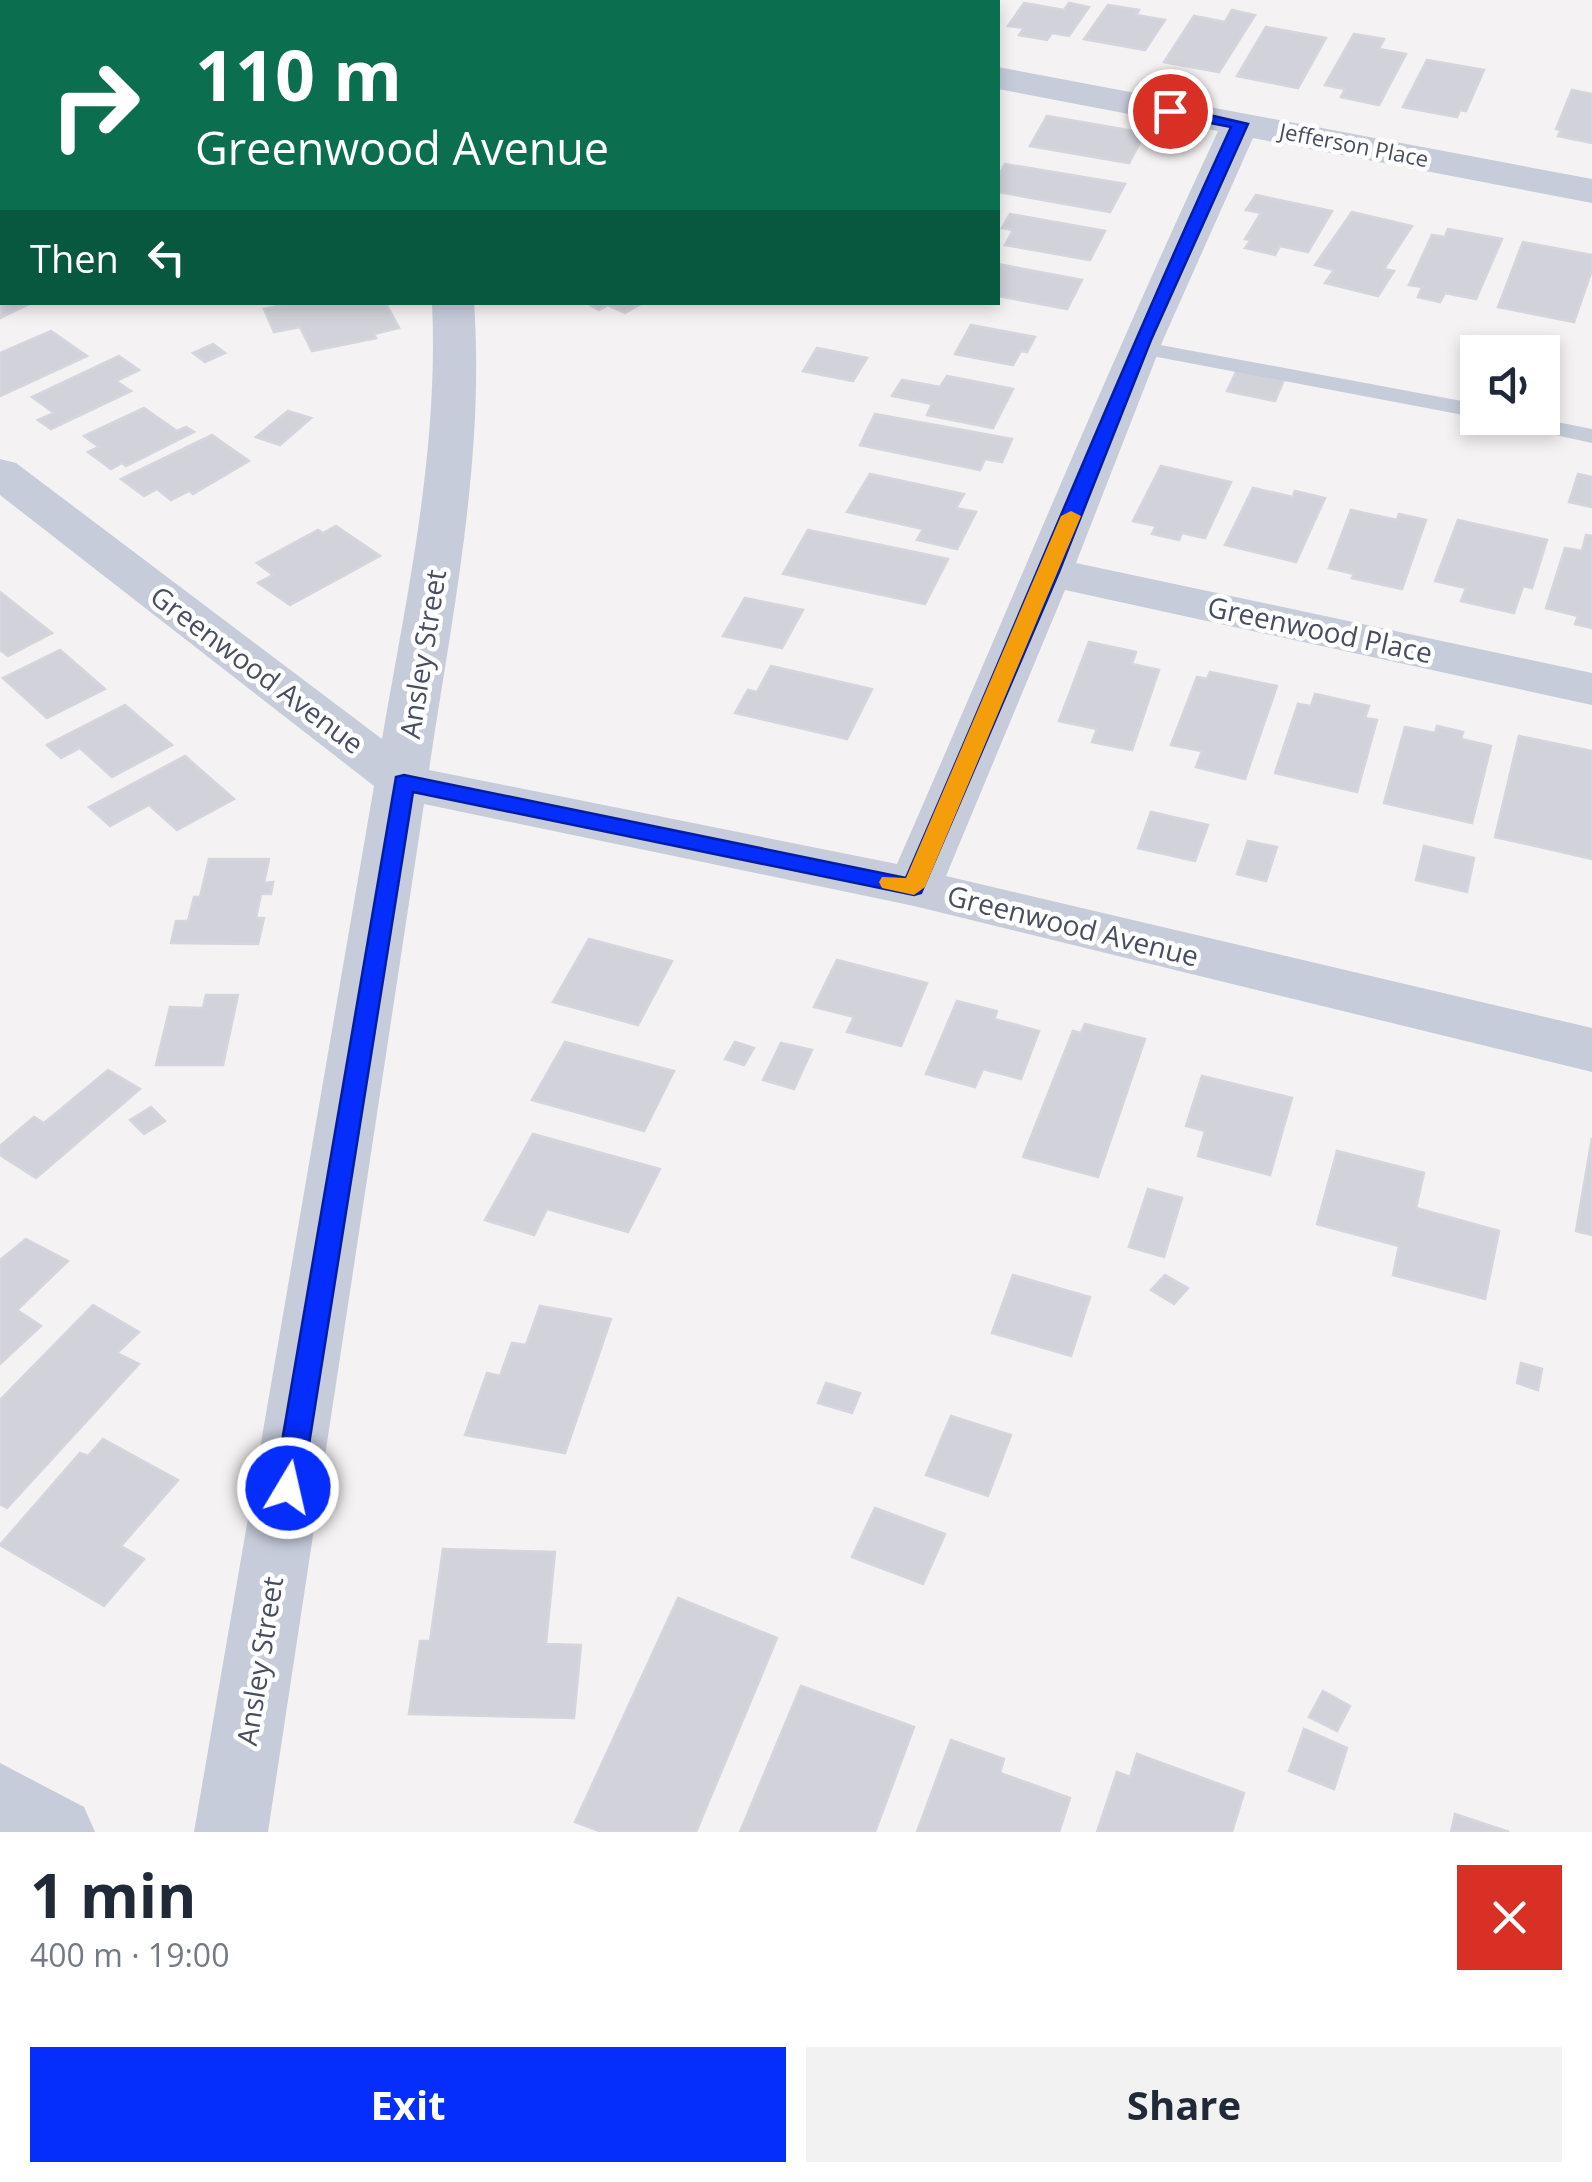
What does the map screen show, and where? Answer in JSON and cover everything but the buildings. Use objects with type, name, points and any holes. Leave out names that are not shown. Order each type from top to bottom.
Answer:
[{"type":"street","name":"Jefferson Place","points":[[1000,78],[1592,191]]},
{"type":"street","points":[[914,887],[1049,572],[1139,347],[1240,124]]},
{"type":"street","name":"Ansley Street","points":[[232,1832],[450,480],[456,354],[453,305]]},
{"type":"street","name":"Greenwood Avenue","points":[[0,473],[404,782],[914,887],[1592,1050]]},
{"type":"street","name":"Greenwood Place","points":[[1049,572],[1592,689]]},
{"type":"street","points":[[0,1798],[58,1832]]},
{"type":"lane","points":[[1139,347],[1460,408]]},
{"type":"lane","points":[[1560,429],[1592,436]]},
{"type":"slow traffic","points":[[890,882],[914,887],[1071,516]]},
{"type":"route","points":[[288,1488],[404,782],[914,887],[1049,572],[1142,340],[1240,124],[1170,111]]}]
